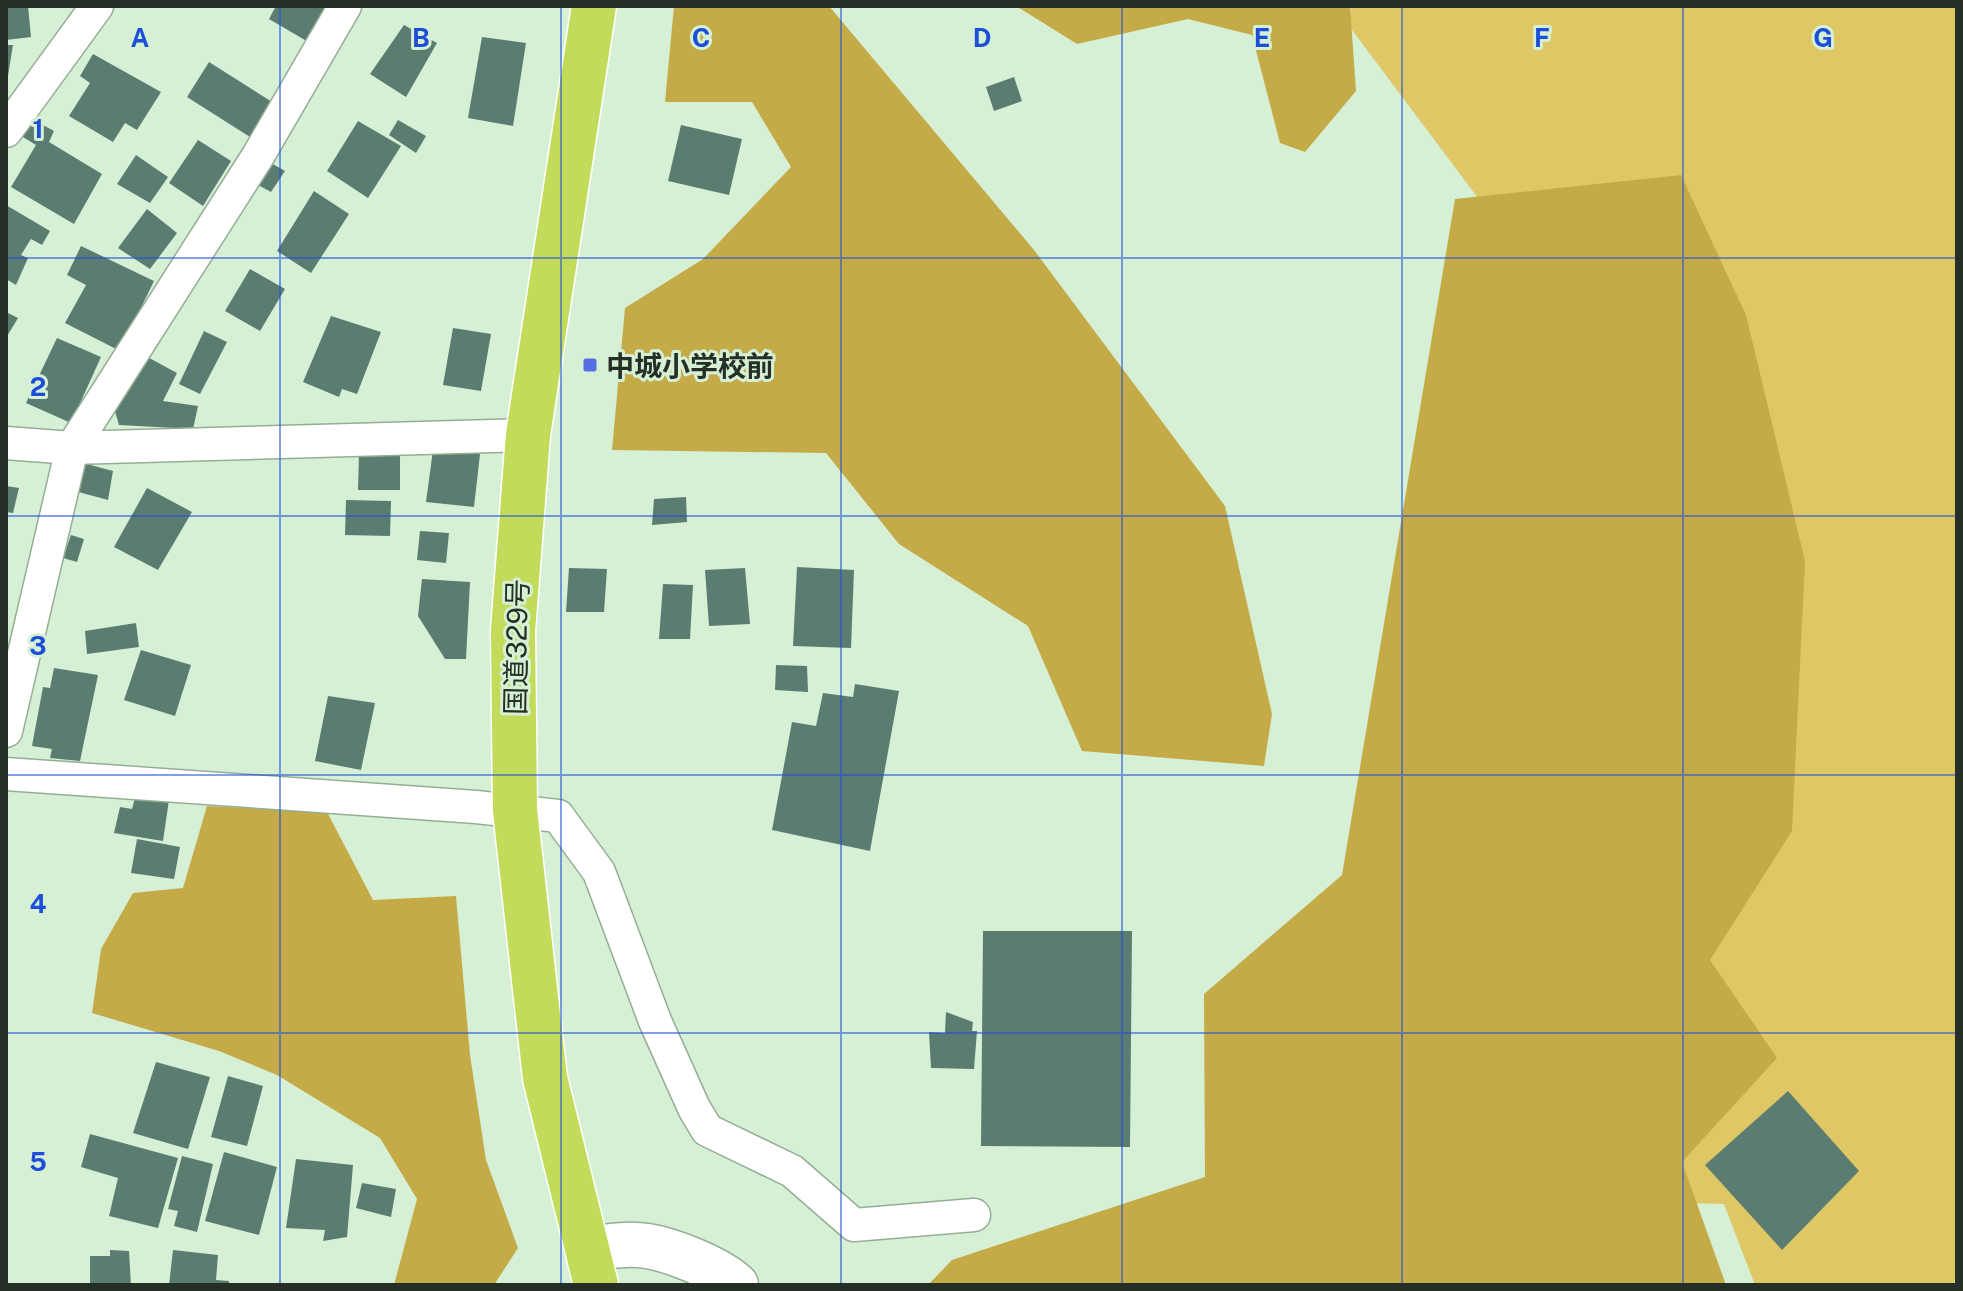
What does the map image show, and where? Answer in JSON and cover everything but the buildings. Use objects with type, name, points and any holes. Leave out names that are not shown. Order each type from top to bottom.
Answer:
[{"type":"highway","name":"国道329号","points":[[592,1267],[545,1078],[515,810],[513,631],[528,435],[594,6]]},
{"type":"main road","points":[[592,1267],[641,1245],[693,1260],[726,1276],[736,1285]]},
{"type":"street","points":[[6,131],[97,6]]},
{"type":"street","points":[[6,731],[72,448],[258,156],[345,6]]},
{"type":"street","points":[[6,443],[72,448],[528,435]]},
{"type":"street","points":[[6,774],[515,810],[558,816],[599,872],[655,1021],[707,1130],[792,1171],[854,1225],[974,1215]]},
{"type":"shaded area","points":[[674,6],[829,6],[1034,250],[1225,506],[1272,714],[1264,766],[1082,751],[1028,626],[899,544],[826,453],[612,450],[625,308],[703,259],[791,167],[752,102],[665,102]]},
{"type":"shaded area","points":[[1016,6],[1350,6],[1356,91],[1305,152],[1280,143],[1252,35],[1188,19],[1077,44]]},
{"type":"shaded area","points":[[1351,6],[1957,6],[1957,1278],[1952,1285],[1755,1285],[1724,1204],[1610,1201],[1487,210],[1349,26]]},
{"type":"shaded area","points":[[1681,175],[1746,315],[1805,561],[1792,831],[1710,960],[1777,1058],[1682,1162],[1726,1285],[928,1285],[952,1260],[1205,1177],[1204,994],[1342,875],[1455,199]]},
{"type":"shaded area","points":[[207,806],[327,812],[373,900],[456,896],[470,1055],[486,1160],[518,1248],[494,1285],[394,1285],[417,1199],[380,1138],[277,1075],[219,1051],[92,1013],[101,949],[133,893],[183,888]]},
{"type":"place","name":"中城小学校前","points":[[590,365]]}]
